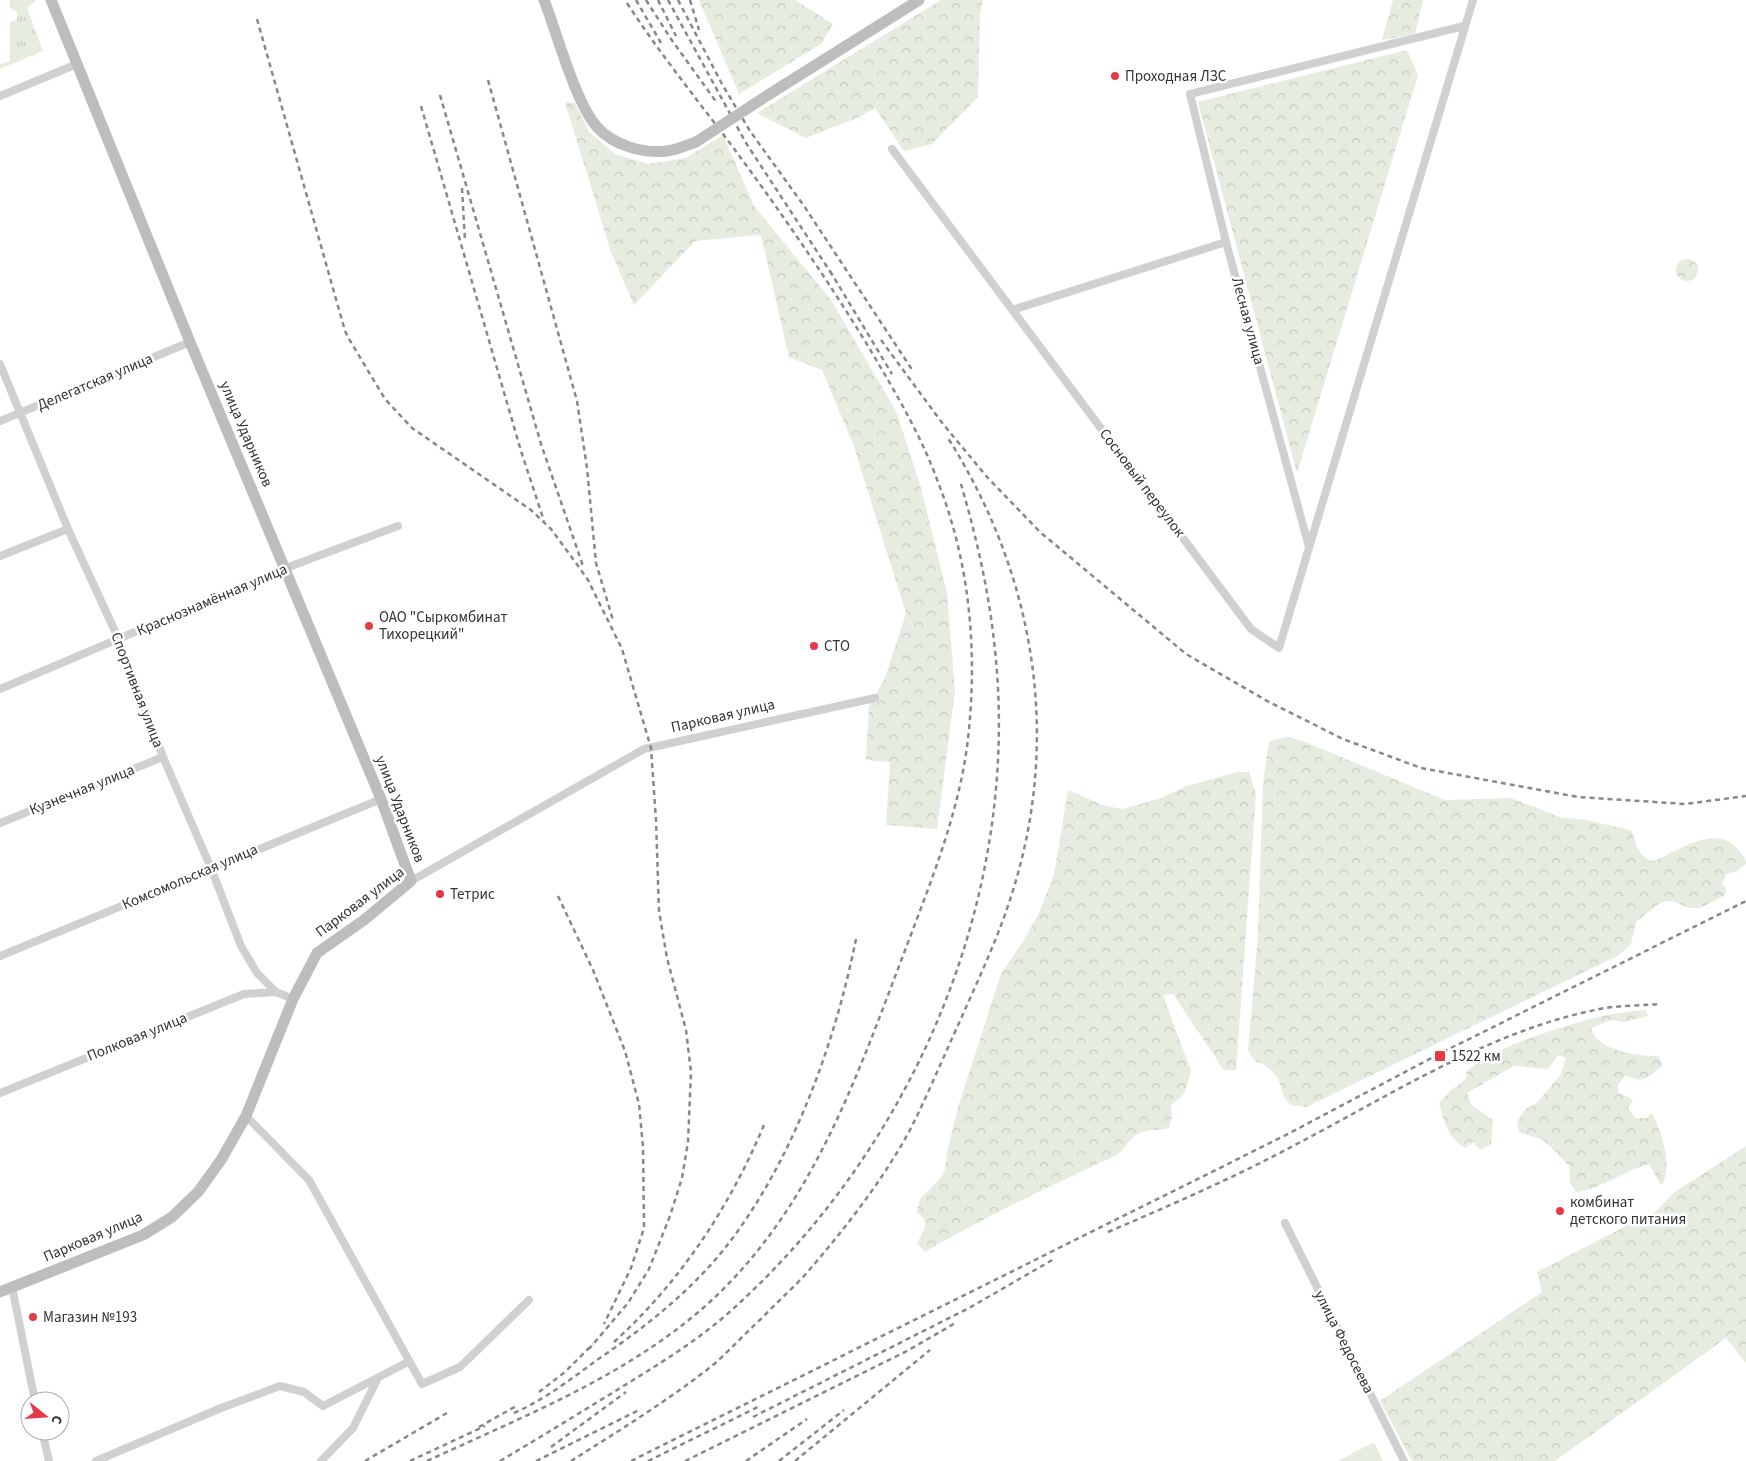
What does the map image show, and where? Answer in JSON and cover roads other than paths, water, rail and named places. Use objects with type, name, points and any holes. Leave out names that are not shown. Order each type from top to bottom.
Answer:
[{"type":"main road","name":"улица Ударников","points":[[51,0],[190,342],[381,799],[411,881]]},
{"type":"main road","points":[[544,0],[583,103],[597,127],[611,139],[638,150],[668,151],[696,142],[919,0]]},
{"type":"main road","name":"Парковая улица","points":[[4,1288],[143,1235],[172,1217],[198,1192],[222,1160],[246,1116],[293,999],[317,954],[364,920],[411,881]]},
{"type":"street","points":[[1309,547],[1473,0]]},
{"type":"street","name":"Лесная улица","points":[[1309,547],[1226,242],[1190,94],[1464,26]]},
{"type":"street","points":[[0,96],[77,64]]},
{"type":"street","name":"Сосновый переулок","points":[[892,149],[1251,629],[1279,648],[1309,547]]},
{"type":"street","points":[[1012,310],[1226,242]]},
{"type":"street","name":"Делегатская улица","points":[[0,421],[190,342]]},
{"type":"street","name":"Спортивная улица","points":[[0,364],[68,529],[119,640],[163,757],[211,868],[241,946],[257,973],[276,992],[293,999]]},
{"type":"street","name":"Краснознамённая улица","points":[[0,689],[286,568],[398,526]]},
{"type":"street","points":[[0,556],[68,529]]},
{"type":"street","name":"Парковая улица","points":[[411,881],[644,749],[875,698]]},
{"type":"street","name":"Кузнечная улица","points":[[0,824],[163,757]]},
{"type":"street","name":"Комсомольская улица","points":[[0,956],[381,799]]},
{"type":"street","name":"Полковая улица","points":[[0,1093],[244,994],[276,992]]},
{"type":"street","points":[[246,1116],[309,1180],[408,1362],[422,1384],[460,1367],[529,1300]]},
{"type":"street","name":"улица Федосеева","points":[[1285,1223],[1404,1461]]},
{"type":"street","points":[[4,1288],[32,1391]]},
{"type":"street","points":[[96,1461],[221,1408],[280,1386],[304,1392],[323,1406],[408,1362]]},
{"type":"street","points":[[321,1461],[353,1428],[378,1378]]},
{"type":"street","points":[[44,1441],[49,1461]]},
{"type":"railway","points":[[427,1461],[535,1412],[639,1356],[671,1334],[702,1309],[740,1272],[772,1232],[800,1189],[825,1144],[867,1051],[925,899],[944,843],[960,787],[969,729],[972,666],[971,635],[964,573],[949,512],[923,446],[878,362],[817,266],[726,138],[661,53],[625,0]]},
{"type":"railway","points":[[636,0],[661,43]]},
{"type":"railway","points":[[646,0],[671,39],[717,103]]},
{"type":"railway","points":[[658,0],[676,36]]},
{"type":"railway","points":[[668,0],[746,143],[833,276]]},
{"type":"railway","points":[[678,0],[722,84],[750,131],[804,206],[913,371]]},
{"type":"railway","points":[[690,0],[699,30]]},
{"type":"railway","points":[[257,19],[345,331],[349,339],[385,399],[412,428],[531,510],[551,529],[588,580],[622,649],[651,748],[659,911],[667,958],[686,1030],[691,1072],[688,1142],[682,1178],[670,1216],[649,1269],[628,1303],[589,1349]]},
{"type":"railway","points":[[488,80],[577,401],[587,468],[596,563],[613,620]]},
{"type":"railway","points":[[440,95],[541,444],[583,566]]},
{"type":"railway","points":[[421,106],[521,451],[544,521]]},
{"type":"railway","points":[[462,188],[465,241]]},
{"type":"railway","points":[[830,271],[892,374]]},
{"type":"railway","points":[[881,340],[943,424],[987,477],[1040,532],[1186,654],[1269,702],[1343,739],[1421,768],[1578,797],[1685,804],[1746,796]]},
{"type":"railway","points":[[571,1461],[691,1382],[715,1363],[799,1282],[834,1241],[888,1167],[911,1128],[982,973],[1002,922],[1014,887],[1028,829],[1036,771],[1036,713],[1031,656],[1019,599],[1001,544],[977,490],[948,438]]},
{"type":"railway","points":[[500,1461],[645,1373],[699,1337],[725,1316],[792,1250],[851,1176],[901,1096],[942,1011],[972,922],[991,829],[999,736],[994,641],[988,601],[981,562],[961,484]]},
{"type":"railway","points":[[558,896],[593,970],[625,1051],[639,1104],[643,1147],[644,1228],[631,1268],[604,1324]]},
{"type":"railway","points":[[631,1461],[1284,1136],[1439,1054],[1746,901]]},
{"type":"railway","points":[[514,1413],[557,1389],[615,1348],[666,1308],[697,1280],[725,1248],[749,1215],[771,1179],[808,1101],[836,1020],[856,939]]},
{"type":"railway","points":[[1108,1232],[1248,1169],[1440,1068],[1516,1034],[1555,1020],[1603,1008],[1659,1004]]},
{"type":"railway","points":[[614,1342],[661,1294],[701,1242],[735,1185],[764,1125]]},
{"type":"railway","points":[[753,1417],[969,1308],[1054,1259]]},
{"type":"railway","points":[[685,1461],[907,1351],[957,1322]]},
{"type":"railway","points":[[539,1392],[565,1372],[593,1344]]},
{"type":"railway","points":[[795,1461],[930,1350]]},
{"type":"railway","points":[[551,1447],[626,1392]]},
{"type":"railway","points":[[479,1427],[518,1405]]},
{"type":"railway","points":[[648,1461],[758,1407]]},
{"type":"railway","points":[[536,1461],[641,1409]]},
{"type":"railway","points":[[779,1461],[844,1410]]},
{"type":"railway","points":[[365,1461],[447,1413]]},
{"type":"railway","points":[[746,1461],[807,1419]]},
{"type":"railway","points":[[410,1461],[485,1426]]},
{"type":"place","name":"Проходная ЛЗС","points":[[1115,76]]},
{"type":"place","name":"ОАО \"Сыркомбинат Тихорецкий\"","points":[[369,626]]},
{"type":"place","name":"СТО","points":[[814,646]]},
{"type":"place","name":"Тетрис","points":[[440,894]]},
{"type":"place","name":"1522 км","points":[[1440,1056]]},
{"type":"place","name":"комбинат детского питания","points":[[1560,1211]]},
{"type":"place","name":"Магазин №193","points":[[33,1317]]}]
